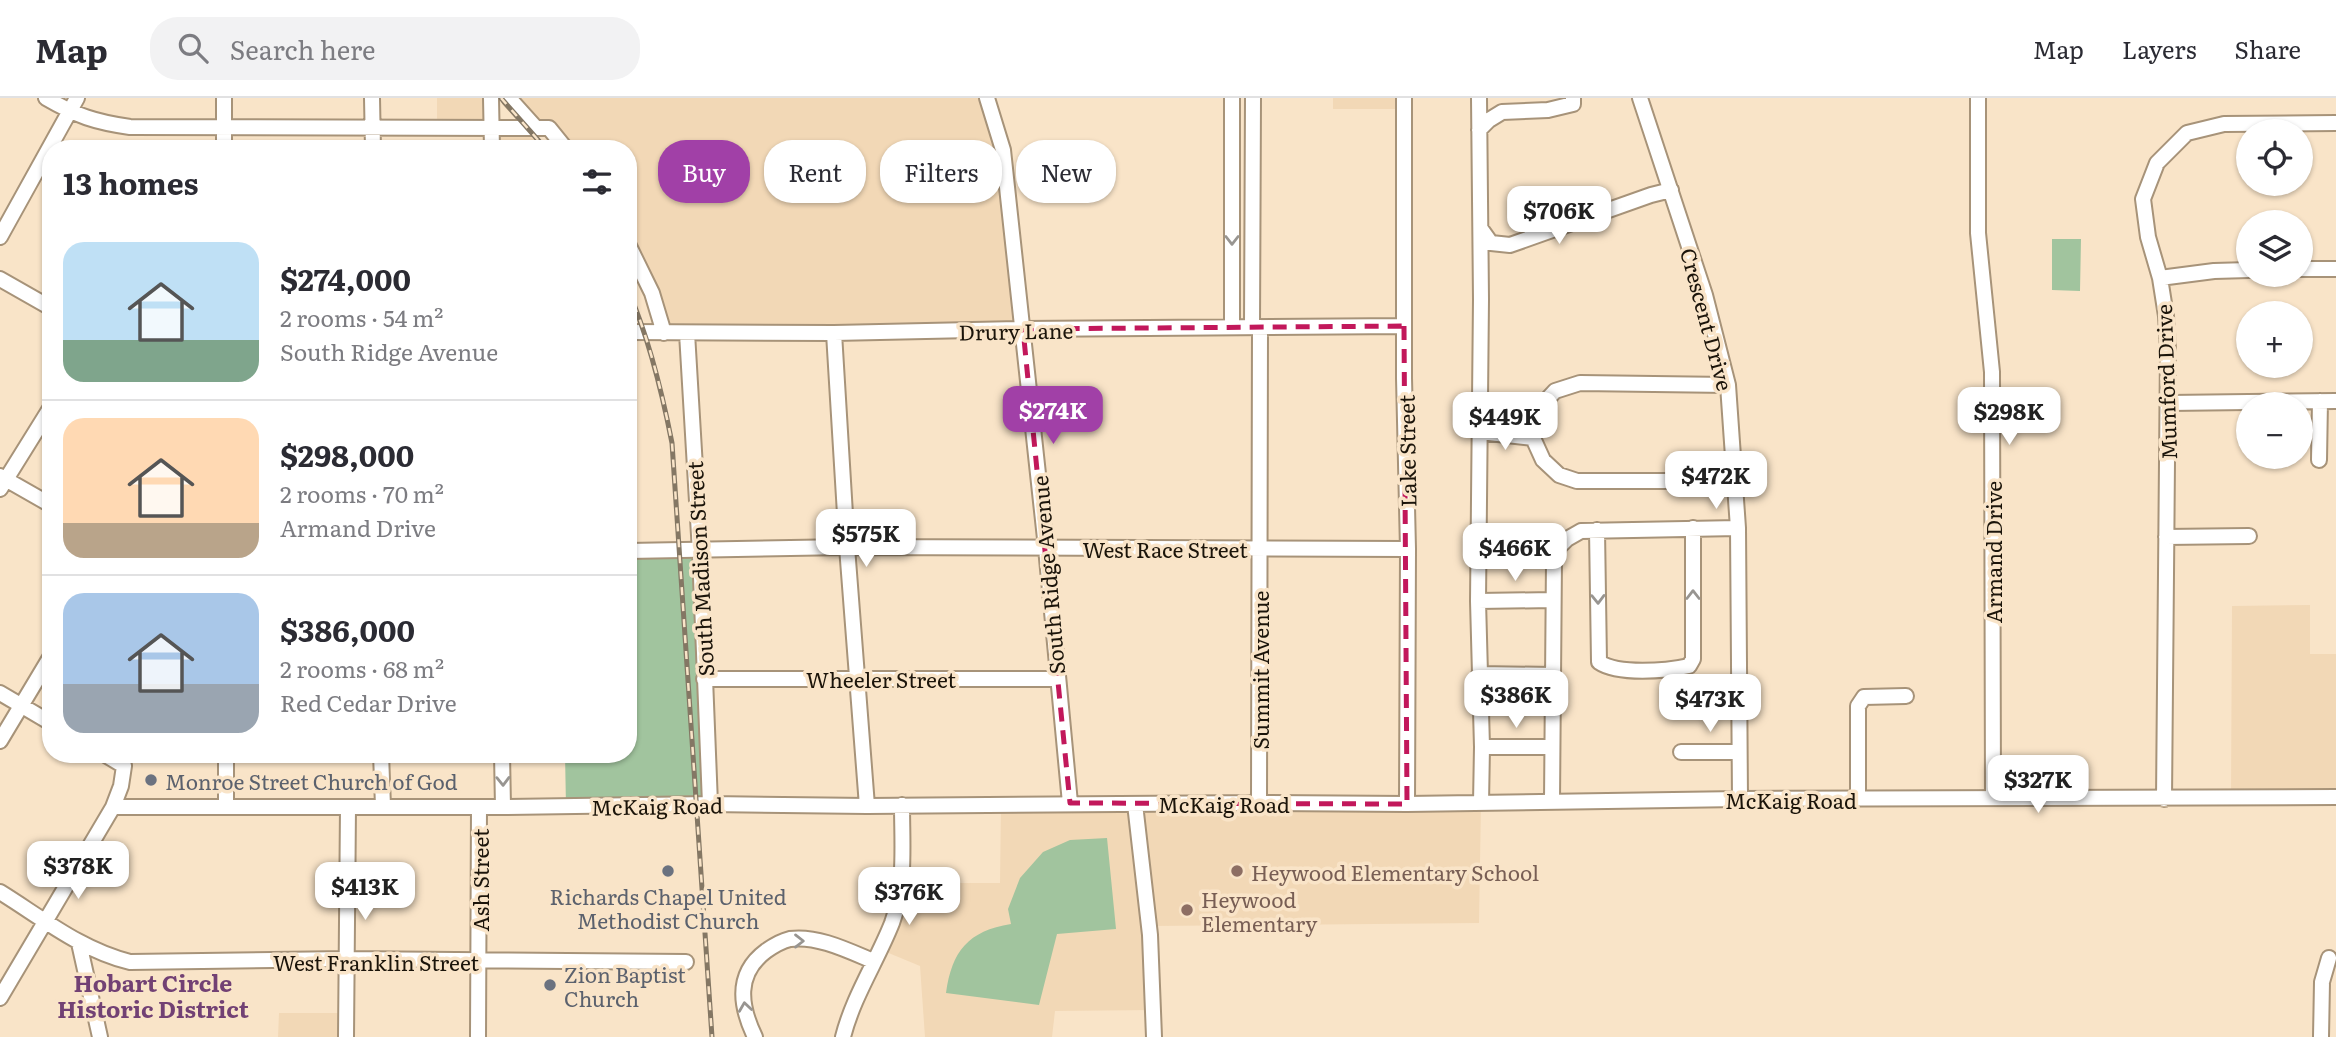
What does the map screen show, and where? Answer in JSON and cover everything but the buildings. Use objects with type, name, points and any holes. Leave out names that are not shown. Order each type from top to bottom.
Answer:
[{"type":"street","points":[[46,98],[95,122],[130,127],[542,128]]},
{"type":"street","points":[[53,140],[77,98]]},
{"type":"street","points":[[224,140],[225,98]]},
{"type":"street","points":[[372,98],[373,140]]},
{"type":"street","points":[[491,98],[492,140]]},
{"type":"street","points":[[509,98],[556,140]]},
{"type":"street","name":"South Ridge Avenue","points":[[987,98],[1003,150],[1046,548],[1070,803]]},
{"type":"street","points":[[1232,98],[1232,327]]},
{"type":"street","name":"Summit Avenue","points":[[1253,98],[1259,547],[1259,803]]},
{"type":"street","name":"Lake Street","points":[[1404,98],[1407,804]]},
{"type":"street","points":[[1479,98],[1481,229],[1478,601],[1481,803]]},
{"type":"street","points":[[1479,130],[1502,112],[1548,110],[1573,104],[1573,98]]},
{"type":"street","name":"Crescent Drive","points":[[1640,98],[1705,295],[1728,385],[1738,528],[1740,799]]},
{"type":"street","name":"Armand Drive","points":[[1978,98],[1978,233],[1992,372],[1993,797]]},
{"type":"street","name":"Mumford Drive","points":[[2164,799],[2169,403],[2166,316],[2160,278],[2148,237],[2143,199],[2157,163],[2187,133],[2224,124],[2336,123]]},
{"type":"street","points":[[0,237],[42,160]]},
{"type":"street","points":[[1481,229],[1491,243],[1510,245],[1671,190]]},
{"type":"street","points":[[637,262],[652,293],[664,333]]},
{"type":"street","points":[[2313,269],[2336,269]]},
{"type":"street","points":[[2160,278],[2236,270]]},
{"type":"street","points":[[0,279],[42,303]]},
{"type":"street","name":"Drury Lane","points":[[637,332],[834,333],[1404,326]]},
{"type":"street","name":"South Madison Street","points":[[687,333],[700,552],[710,804]]},
{"type":"street","points":[[834,333],[867,806]]},
{"type":"street","points":[[1728,385],[1580,383],[1555,391],[1542,405],[1533,438],[1543,460],[1559,475],[1577,481],[1736,481]]},
{"type":"street","points":[[2319,460],[2320,401]]},
{"type":"street","points":[[2169,403],[2336,401]]},
{"type":"street","points":[[42,421],[2,481],[42,501]]},
{"type":"street","points":[[1480,432],[1533,438]]},
{"type":"street","points":[[1597,530],[1599,662],[1615,670],[1675,669],[1689,666],[1693,659],[1693,528]]},
{"type":"street","points":[[1552,801],[1554,560],[1559,547],[1581,531],[1738,528]]},
{"type":"street","points":[[2166,537],[2249,536]]},
{"type":"street","name":"West Race Street","points":[[637,551],[847,548],[1408,549]]},
{"type":"street","points":[[1478,601],[1553,600]]},
{"type":"street","points":[[0,741],[42,671]]},
{"type":"street","points":[[1479,674],[1553,675]]},
{"type":"street","name":"Wheeler Street","points":[[704,679],[1057,679]]},
{"type":"street","points":[[0,693],[42,718]]},
{"type":"street","points":[[1858,799],[1858,706],[1864,697],[1906,696]]},
{"type":"street","points":[[1482,747],[1551,747]]},
{"type":"street","points":[[1681,752],[1740,752]]},
{"type":"street","points":[[0,998],[113,807],[121,786],[124,766],[119,763]]},
{"type":"street","points":[[226,763],[226,807]]},
{"type":"street","points":[[382,763],[383,806]]},
{"type":"street","points":[[502,763],[503,807]]},
{"type":"street","name":"McKaig Road","points":[[113,807],[1407,804],[1993,797],[2336,797]]},
{"type":"street","points":[[1135,804],[1150,935],[1154,1037]]},
{"type":"street","points":[[844,1037],[873,961],[892,922],[902,883],[902,805]]},
{"type":"street","points":[[346,1037],[348,807]]},
{"type":"street","name":"Ash Street","points":[[478,1037],[479,807]]},
{"type":"street","name":"West Franklin Street","points":[[0,892],[79,943],[130,962],[347,959],[686,962]]},
{"type":"street","points":[[755,1037],[745,1016],[743,994],[746,975],[755,959],[772,947],[790,939],[815,941],[873,961]]},
{"type":"street","points":[[79,943],[100,1037]]},
{"type":"street","points":[[2321,1037],[2322,982],[2329,958]]},
{"type":"highlighted area","points":[[1404,326],[1407,804],[1070,803],[1023,329]]},
{"type":"shaded area","points":[[437,98],[491,98],[491,127],[437,127]]},
{"type":"shaded area","points":[[501,98],[987,98],[1000,140],[880,140],[880,203],[1002,203],[1002,147],[1023,329],[664,333],[637,266],[637,140],[559,140],[549,128],[528,129],[538,140],[492,140],[491,127],[527,127]]},
{"type":"shaded area","points":[[1333,98],[1404,98],[1404,109],[1333,109]]},
{"type":"shaded area","points":[[2310,605],[2310,654],[2336,654],[2336,797],[2231,799],[2232,606]]},
{"type":"shaded area","name":"Heywood Elementary","points":[[1481,803],[1479,923],[1150,926],[1154,1010],[1055,1011],[1052,1037],[925,1037],[920,966],[879,949],[902,883],[1000,883],[1001,804]]},
{"type":"shaded area","points":[[279,1013],[346,1013],[346,1037],[278,1037]]},
{"type":"green space","points":[[2052,239],[2081,239],[2080,291],[2052,290]]},
{"type":"green space","points":[[637,551],[700,552],[710,804],[566,806],[565,763],[637,763]]},
{"type":"green space","points":[[1107,838],[1116,929],[1057,934],[1039,1005],[946,993],[953,965],[965,945],[984,932],[1011,924],[1008,909],[1020,878],[1043,852],[1070,840]]},
{"type":"railway","points":[[501,98],[538,140]]},
{"type":"railway","points":[[637,314],[654,365],[672,443],[712,1037]]},
{"type":"place","name":"Monroe Street Church of God","points":[[151,780]]},
{"type":"place","name":"Richards Chapel United Methodist Church","points":[[668,871]]},
{"type":"place","name":"Heywood Elementary School","points":[[1237,871]]},
{"type":"place","name":"Heywood Elementary","points":[[1187,910]]},
{"type":"place","name":"Zion Baptist Church","points":[[550,985]]},
{"type":"district","name":"Hobart Circle Historic District","points":[[153,995]]}]
